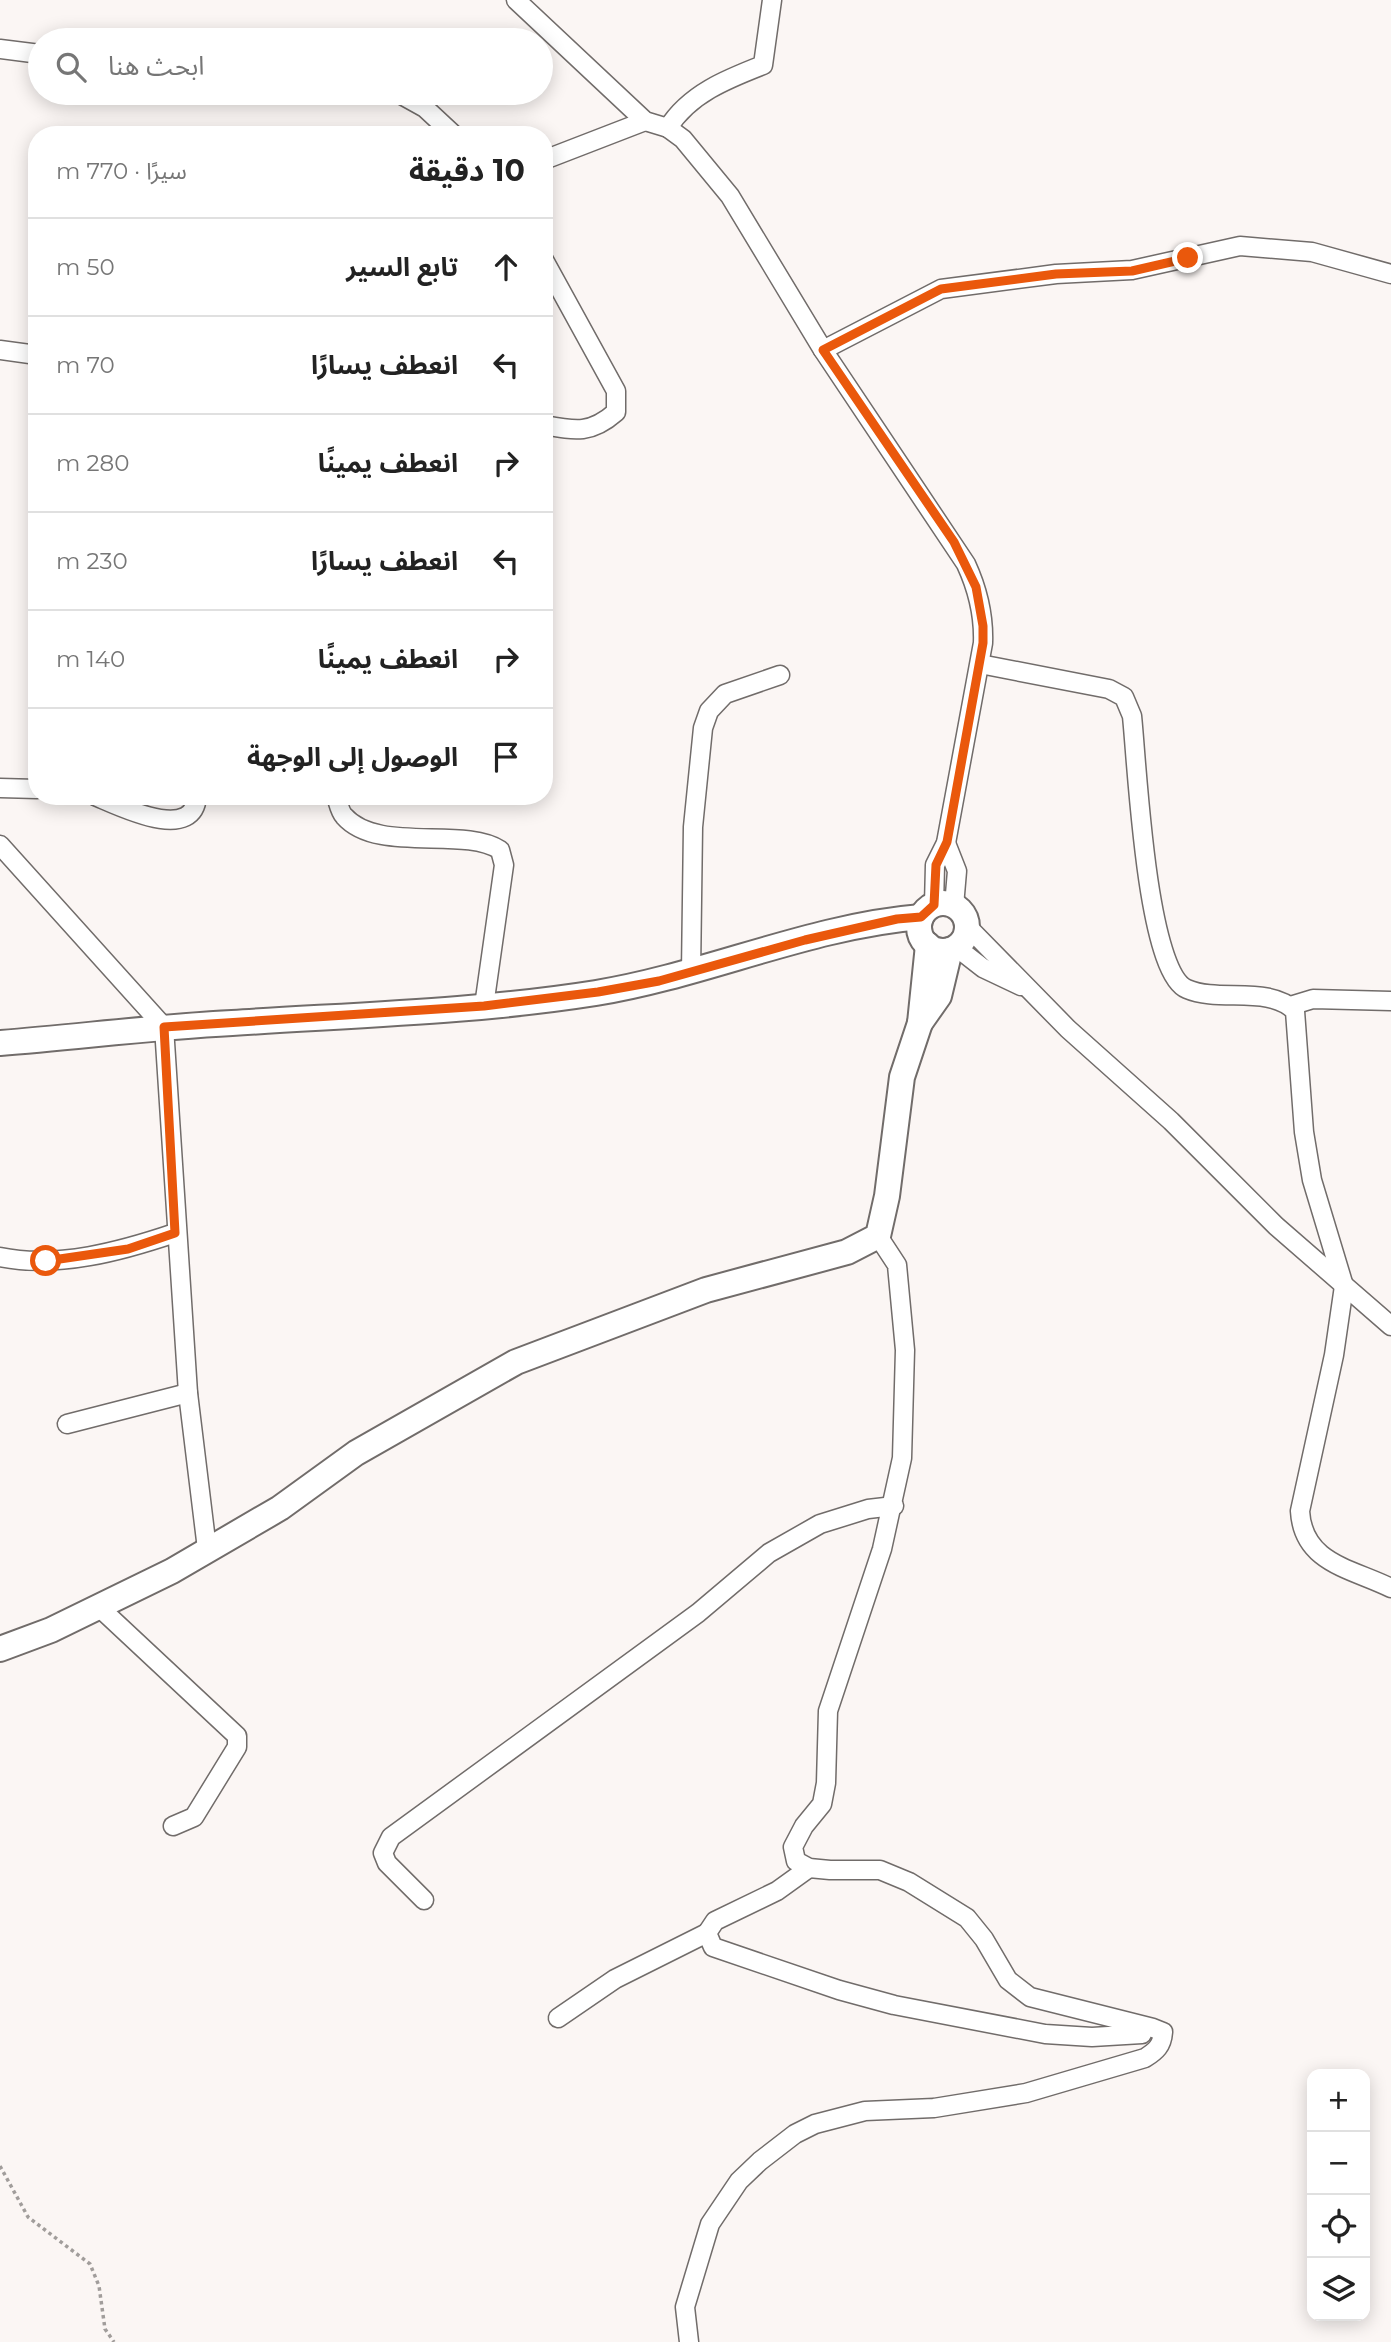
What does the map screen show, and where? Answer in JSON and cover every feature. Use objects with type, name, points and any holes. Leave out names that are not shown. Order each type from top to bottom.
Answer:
[{"type":"street","points":[[516,0],[546,28]]},
{"type":"street","points":[[668,128],[689,102],[730,78],[763,65],[772,0]]},
{"type":"street","points":[[553,35],[645,121],[668,128],[683,139],[730,196],[823,350],[966,564],[976,587],[982,617],[980,664],[947,842],[936,865],[944,928],[920,991],[920,1023],[902,1077],[887,1196],[878,1236],[897,1265],[905,1350],[902,1458],[894,1506],[828,1711],[826,1783],[822,1804],[804,1826],[793,1847],[796,1861],[809,1868],[880,1870],[909,1882],[967,1918],[984,1938],[1008,1980],[1030,1997],[1163,2032]]},
{"type":"street","points":[[0,49],[28,52]]},
{"type":"street","points":[[420,105],[444,126]]},
{"type":"street","points":[[553,157],[645,121]]},
{"type":"street","points":[[823,350],[941,289],[1056,274],[1132,271],[1240,246],[1312,252],[1391,274]]},
{"type":"street","points":[[553,276],[616,391],[616,412],[600,427],[574,431],[553,427]]},
{"type":"street","points":[[0,350],[28,354]]},
{"type":"street","points":[[980,664],[1067,684],[1109,689],[1124,697],[1132,716],[1143,839],[1154,916],[1167,968],[1183,988],[1200,993],[1282,1000],[1290,1006],[1297,1019],[1304,1132],[1312,1180],[1343,1286],[1334,1355],[1300,1511],[1301,1531],[1311,1548],[1329,1561],[1391,1588]]},
{"type":"street","points":[[691,972],[693,827],[703,729],[709,711],[725,694],[780,676]]},
{"type":"street","points":[[0,788],[28,789]]},
{"type":"street","points":[[118,805],[146,816],[168,820],[185,818],[194,811],[195,805]]},
{"type":"street","points":[[340,805],[344,816],[364,828],[412,840],[488,842],[500,850],[504,865],[484,1006]]},
{"type":"street","points":[[0,845],[164,1027],[175,1233],[188,1393],[207,1549]]},
{"type":"street","points":[[0,1043],[164,1027],[484,1006],[598,992],[691,972],[805,940],[897,919],[944,928],[996,976],[1027,988],[1171,1121],[1276,1226],[1391,1326]]},
{"type":"street","points":[[1290,1006],[1313,999],[1391,1001]]},
{"type":"street","points":[[0,1257],[46,1261],[128,1249],[175,1233]]},
{"type":"street","points":[[0,1649],[100,1608],[172,1571],[280,1508],[356,1453],[516,1362],[706,1290],[847,1252],[878,1236]]},
{"type":"street","points":[[67,1424],[188,1393]]},
{"type":"street","points":[[424,1900],[387,1863],[383,1853],[391,1837],[698,1613],[769,1553],[820,1524],[868,1509],[894,1506]]},
{"type":"street","points":[[100,1608],[237,1736],[237,1747],[194,1816],[173,1826]]},
{"type":"street","points":[[558,2018],[615,1979],[707,1933],[715,1921],[777,1891],[809,1868]]},
{"type":"street","points":[[707,1933],[713,1947],[744,1960],[894,2004],[1045,2034],[1092,2037],[1163,2032]]},
{"type":"street","points":[[689,2342],[685,2307],[710,2224],[739,2181],[795,2134],[815,2124],[865,2112],[934,2108],[1026,2093],[1113,2070],[1158,2049],[1163,2032]]},
{"type":"path","points":[[0,2166],[28,2217],[90,2264],[99,2286],[105,2329],[114,2342]]},
{"type":"route","points":[[46,1261],[128,1249],[175,1233],[164,1027],[548,1000],[659,981],[805,940],[897,919],[921,917],[934,905],[936,865],[947,842],[951,807],[980,664],[983,643],[981,608],[976,587],[954,542],[823,350],[878,323],[906,304],[941,289],[1056,274],[1132,271],[1188,258]]}]
